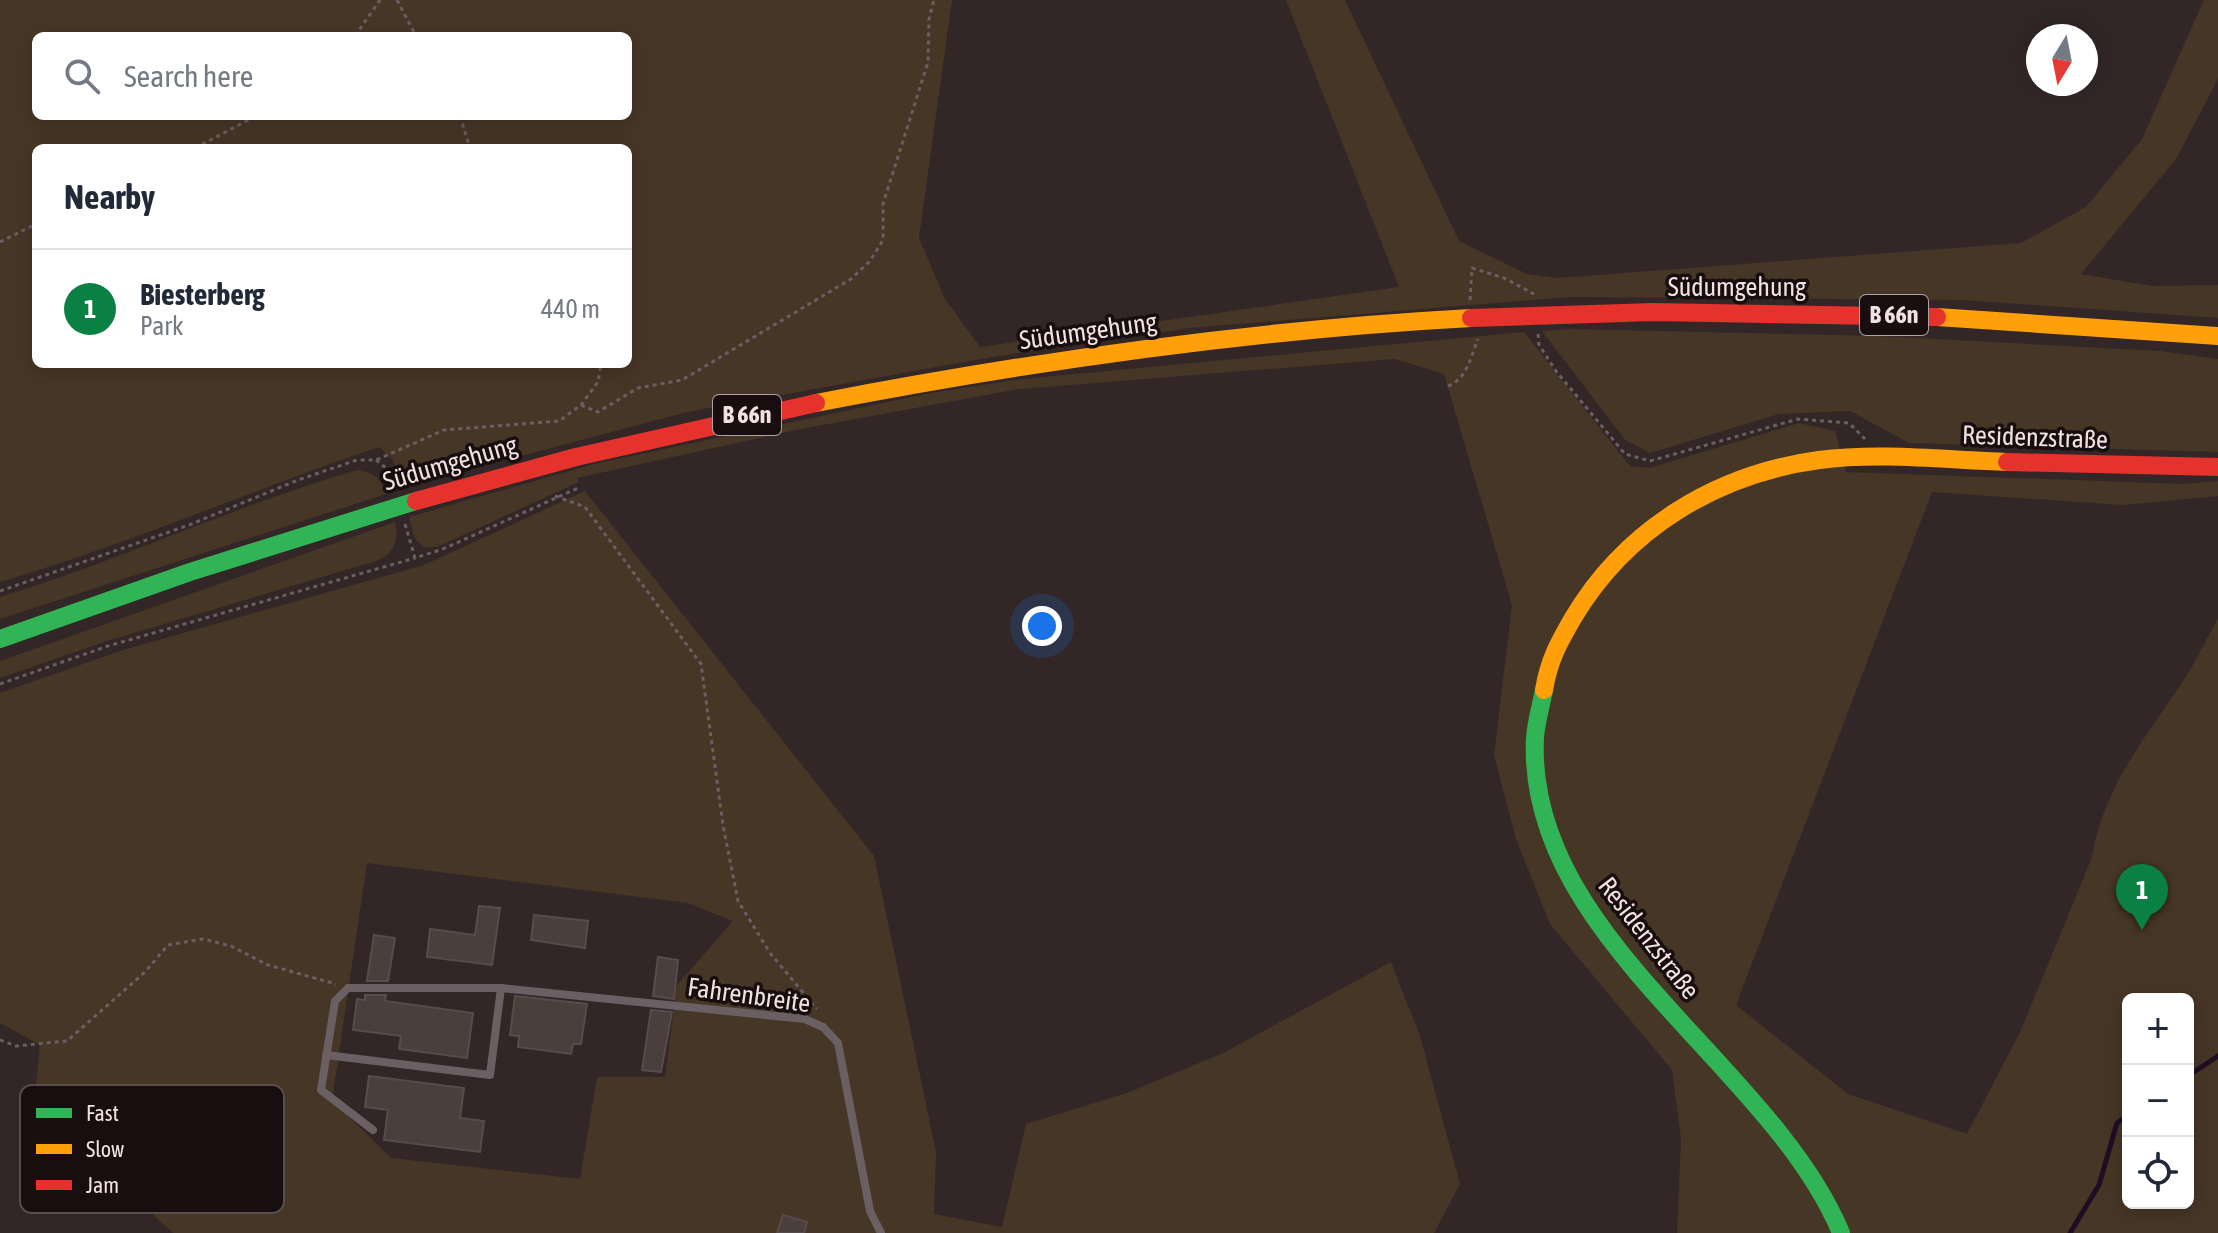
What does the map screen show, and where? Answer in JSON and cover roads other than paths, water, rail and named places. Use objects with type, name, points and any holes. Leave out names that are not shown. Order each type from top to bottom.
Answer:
[{"type":"main road","name":"Südumgehung","points":[[0,639],[345,520],[463,486],[760,412],[1036,363],[1287,332],[1570,313],[1795,312],[1926,316],[2218,336]]},
{"type":"main road","name":"Residenzstraße","points":[[1841,1233],[1826,1197],[1794,1151],[1601,928],[1570,878],[1552,836],[1539,790],[1535,738],[1549,660],[1590,590],[1626,547],[1689,504],[1759,473],[1820,460],[1884,459],[2218,467]]},
{"type":"lane","name":"Fahrenbreite","points":[[326,1055],[335,1001],[348,988],[501,988],[805,1019],[823,1027],[838,1043],[870,1211],[881,1233]]},
{"type":"lane","points":[[373,1130],[321,1090],[326,1055],[490,1075],[501,988]]},
{"type":"waterway","points":[[2194,1072],[2218,1056]]},
{"type":"waterway","points":[[2070,1233],[2099,1185],[2117,1123],[2122,1119]]},
{"type":"place","name":"Biesterberg","points":[[2142,930]]}]
